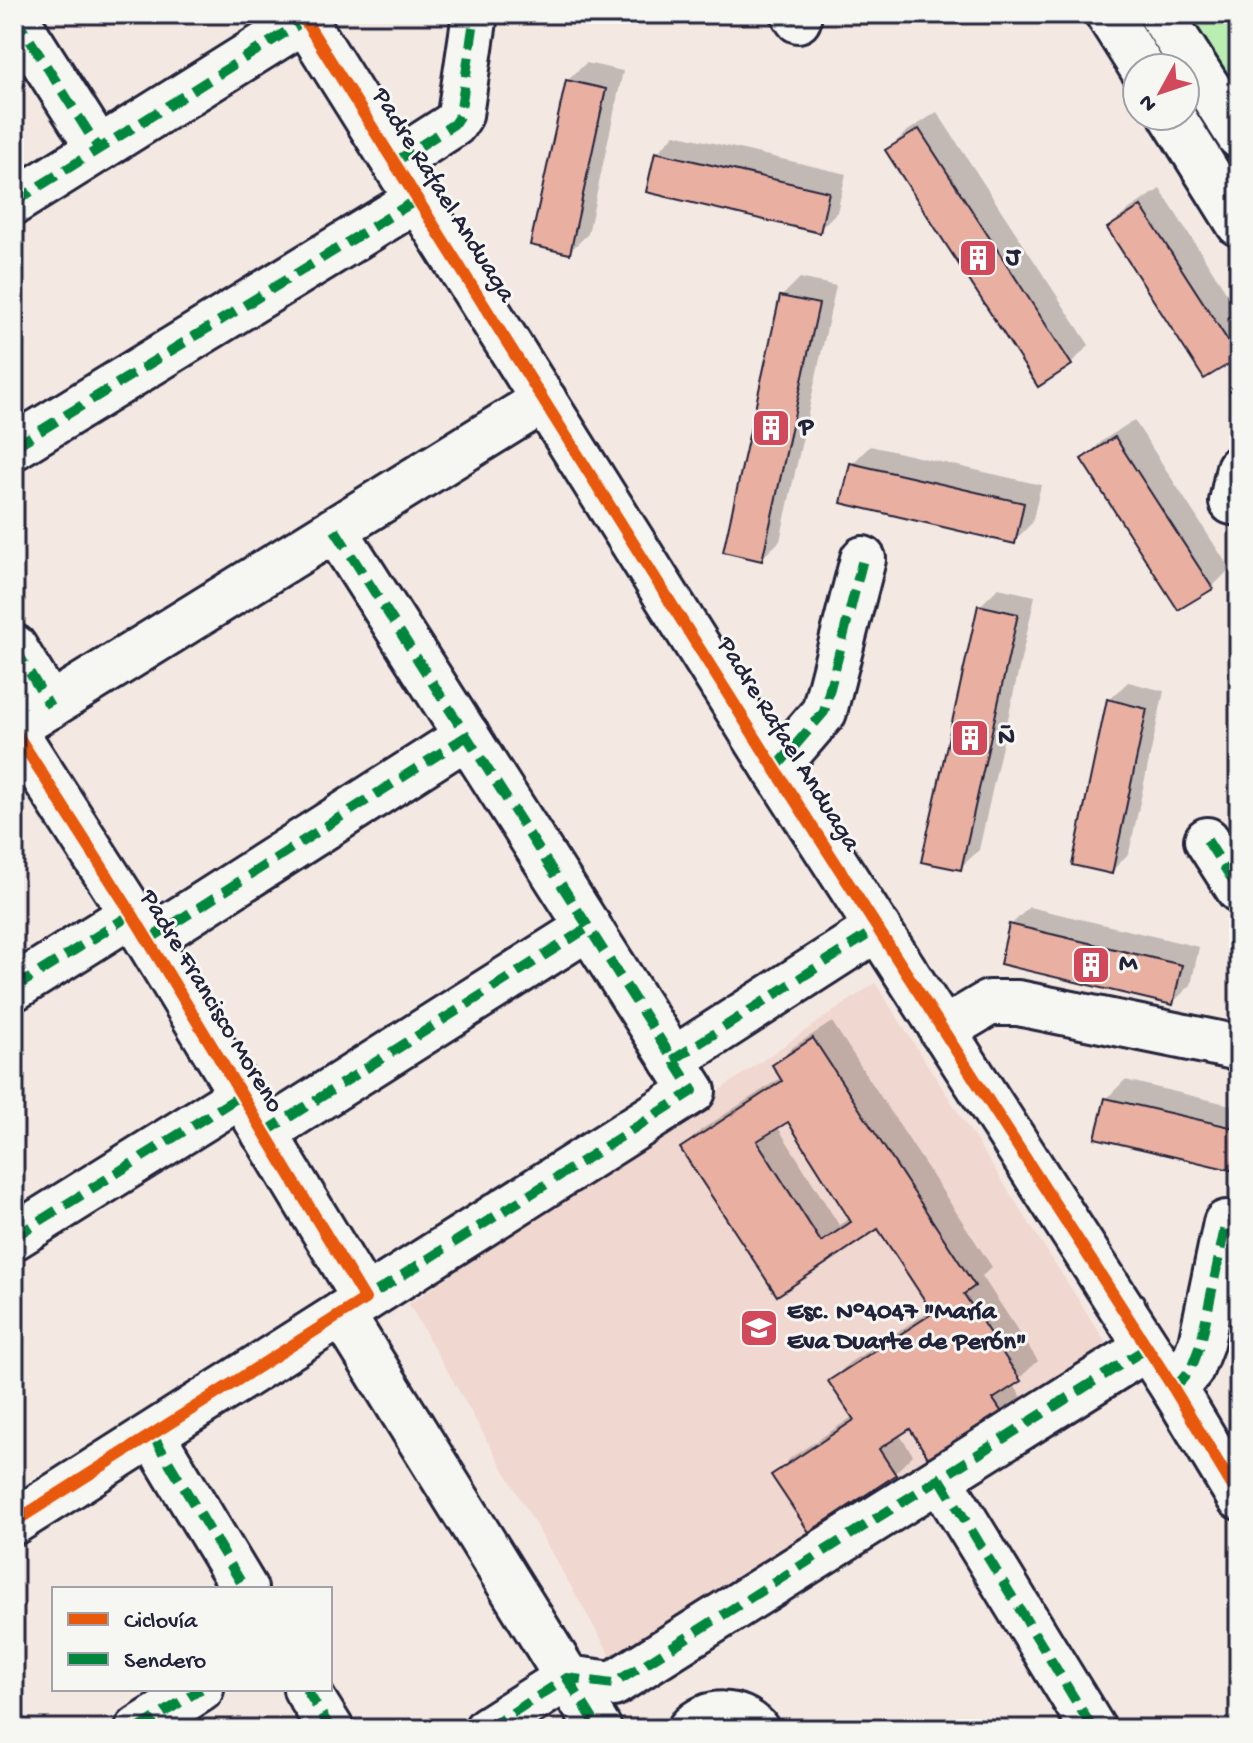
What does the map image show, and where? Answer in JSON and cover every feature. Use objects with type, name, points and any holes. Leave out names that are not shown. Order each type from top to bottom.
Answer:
[{"type":"street","points":[[395,162],[454,124],[460,115],[475,14]]},
{"type":"street","points":[[1108,14],[1132,52]]},
{"type":"street","points":[[1161,14],[1239,136]]},
{"type":"street","points":[[14,15],[99,149]]},
{"type":"street","points":[[14,202],[303,17]]},
{"type":"street","name":"Padre Rafael Anduaga","points":[[303,17],[775,769],[1174,1389],[1239,1497]]},
{"type":"street","points":[[1182,132],[1239,224]]},
{"type":"street","points":[[14,447],[418,199]]},
{"type":"street","points":[[26,722],[544,400]]},
{"type":"street","points":[[14,1522],[693,1091],[335,530]]},
{"type":"street","points":[[775,769],[824,712],[863,559]]},
{"type":"street","name":"Padre Francisco Moreno","points":[[14,647],[26,722],[140,927],[264,1133],[354,1306],[599,1729]]},
{"type":"street","points":[[14,988],[140,927],[467,736]]},
{"type":"street","points":[[1207,840],[1239,890]]},
{"type":"street","points":[[264,1133],[589,927]]},
{"type":"street","points":[[673,1060],[878,928]]},
{"type":"street","points":[[942,1031],[989,1003],[1018,1003],[1239,1048]]},
{"type":"street","points":[[14,1237],[240,1096]]},
{"type":"street","points":[[1174,1389],[1191,1369],[1201,1343],[1226,1223]]},
{"type":"street","points":[[487,1729],[567,1678],[613,1684],[1147,1348]]},
{"type":"street","points":[[153,1436],[244,1587]]},
{"type":"street","points":[[940,1479],[1093,1729]]},
{"type":"street","points":[[138,1729],[198,1691]]},
{"type":"street","points":[[307,1691],[331,1729]]},
{"type":"street","points":[[690,1729],[696,1721],[732,1714],[747,1719],[756,1729]]},
{"type":"shaded area","name":"Esc. N°4047 \"María Eva Duarte de Perón\"","points":[[875,983],[1111,1351],[612,1658],[409,1304]]},
{"type":"green space","points":[[1183,14],[1239,14],[1239,103]]},
{"type":"building","points":[[566,80],[606,89],[570,254],[530,245]]},
{"type":"building","name":"J","points":[[919,129],[1072,365],[1038,387],[885,150]]},
{"type":"building","points":[[655,152],[829,192],[820,233],[646,192]]},
{"type":"building","points":[[1141,206],[1239,358],[1204,379],[1107,228]]},
{"type":"building","name":"P","points":[[780,296],[819,304],[762,561],[723,552]]},
{"type":"building","points":[[1115,437],[1213,589],[1178,610],[1081,459]]},
{"type":"building","points":[[850,463],[1024,503],[1015,544],[841,503]]},
{"type":"building","name":"Ñ","points":[[978,605],[1018,614],[961,870],[921,862]]},
{"type":"building","points":[[1107,699],[1147,709],[1112,874],[1072,865]]},
{"type":"building","name":"M","points":[[1009,924],[1182,965],[1173,1005],[1000,964]]},
{"type":"building","points":[[813,1038],[975,1286],[964,1294],[1021,1381],[993,1399],[1009,1423],[990,1436],[982,1425],[929,1459],[910,1429],[879,1449],[896,1475],[809,1532],[771,1475],[854,1420],[828,1381],[933,1313],[878,1229],[777,1296],[680,1148],[782,1081],[772,1065]],"holes":[[[788,1122],[851,1222],[821,1242],[757,1141]]]},
{"type":"building","points":[[1105,1098],[1239,1129],[1239,1172],[1095,1138]]},
{"type":"marked path","points":[[395,162],[454,124],[460,115],[475,14]]},
{"type":"marked path","points":[[794,14],[798,20]]},
{"type":"marked path","points":[[14,15],[99,149]]},
{"type":"marked path","points":[[14,202],[305,20]]},
{"type":"marked path","points":[[14,447],[418,199]]},
{"type":"marked path","points":[[1232,502],[1239,468]]},
{"type":"marked path","points":[[335,530],[693,1091],[365,1299]]},
{"type":"marked path","points":[[775,769],[824,712],[863,559]]},
{"type":"marked path","points":[[14,647],[50,706]]},
{"type":"marked path","points":[[148,940],[467,736]]},
{"type":"marked path","points":[[1207,840],[1239,890]]},
{"type":"marked path","points":[[14,988],[132,914]]},
{"type":"marked path","points":[[264,1133],[589,927]]},
{"type":"marked path","points":[[673,1060],[878,928]]},
{"type":"marked path","points":[[14,1237],[240,1096]]},
{"type":"marked path","points":[[1174,1389],[1191,1369],[1201,1343],[1226,1223]]},
{"type":"marked path","points":[[487,1729],[567,1678],[613,1684],[1147,1348]]},
{"type":"marked path","points":[[153,1436],[244,1587]]},
{"type":"marked path","points":[[940,1479],[1093,1729]]},
{"type":"marked path","points":[[567,1678],[599,1729]]},
{"type":"marked path","points":[[138,1729],[198,1691]]},
{"type":"marked path","points":[[307,1691],[331,1729]]},
{"type":"cycle path","points":[[301,14],[775,769],[1174,1389],[1239,1497]]},
{"type":"cycle path","points":[[14,730],[132,914],[365,1299],[14,1522]]},
{"type":"place","name":"J","points":[[978,258]]},
{"type":"place","name":"P","points":[[771,428]]},
{"type":"place","name":"Ñ","points":[[970,738]]},
{"type":"place","name":"M","points":[[1091,965]]},
{"type":"place","name":"Esc. N°4047 \"María Eva Duarte de Perón\"","points":[[759,1328]]}]
